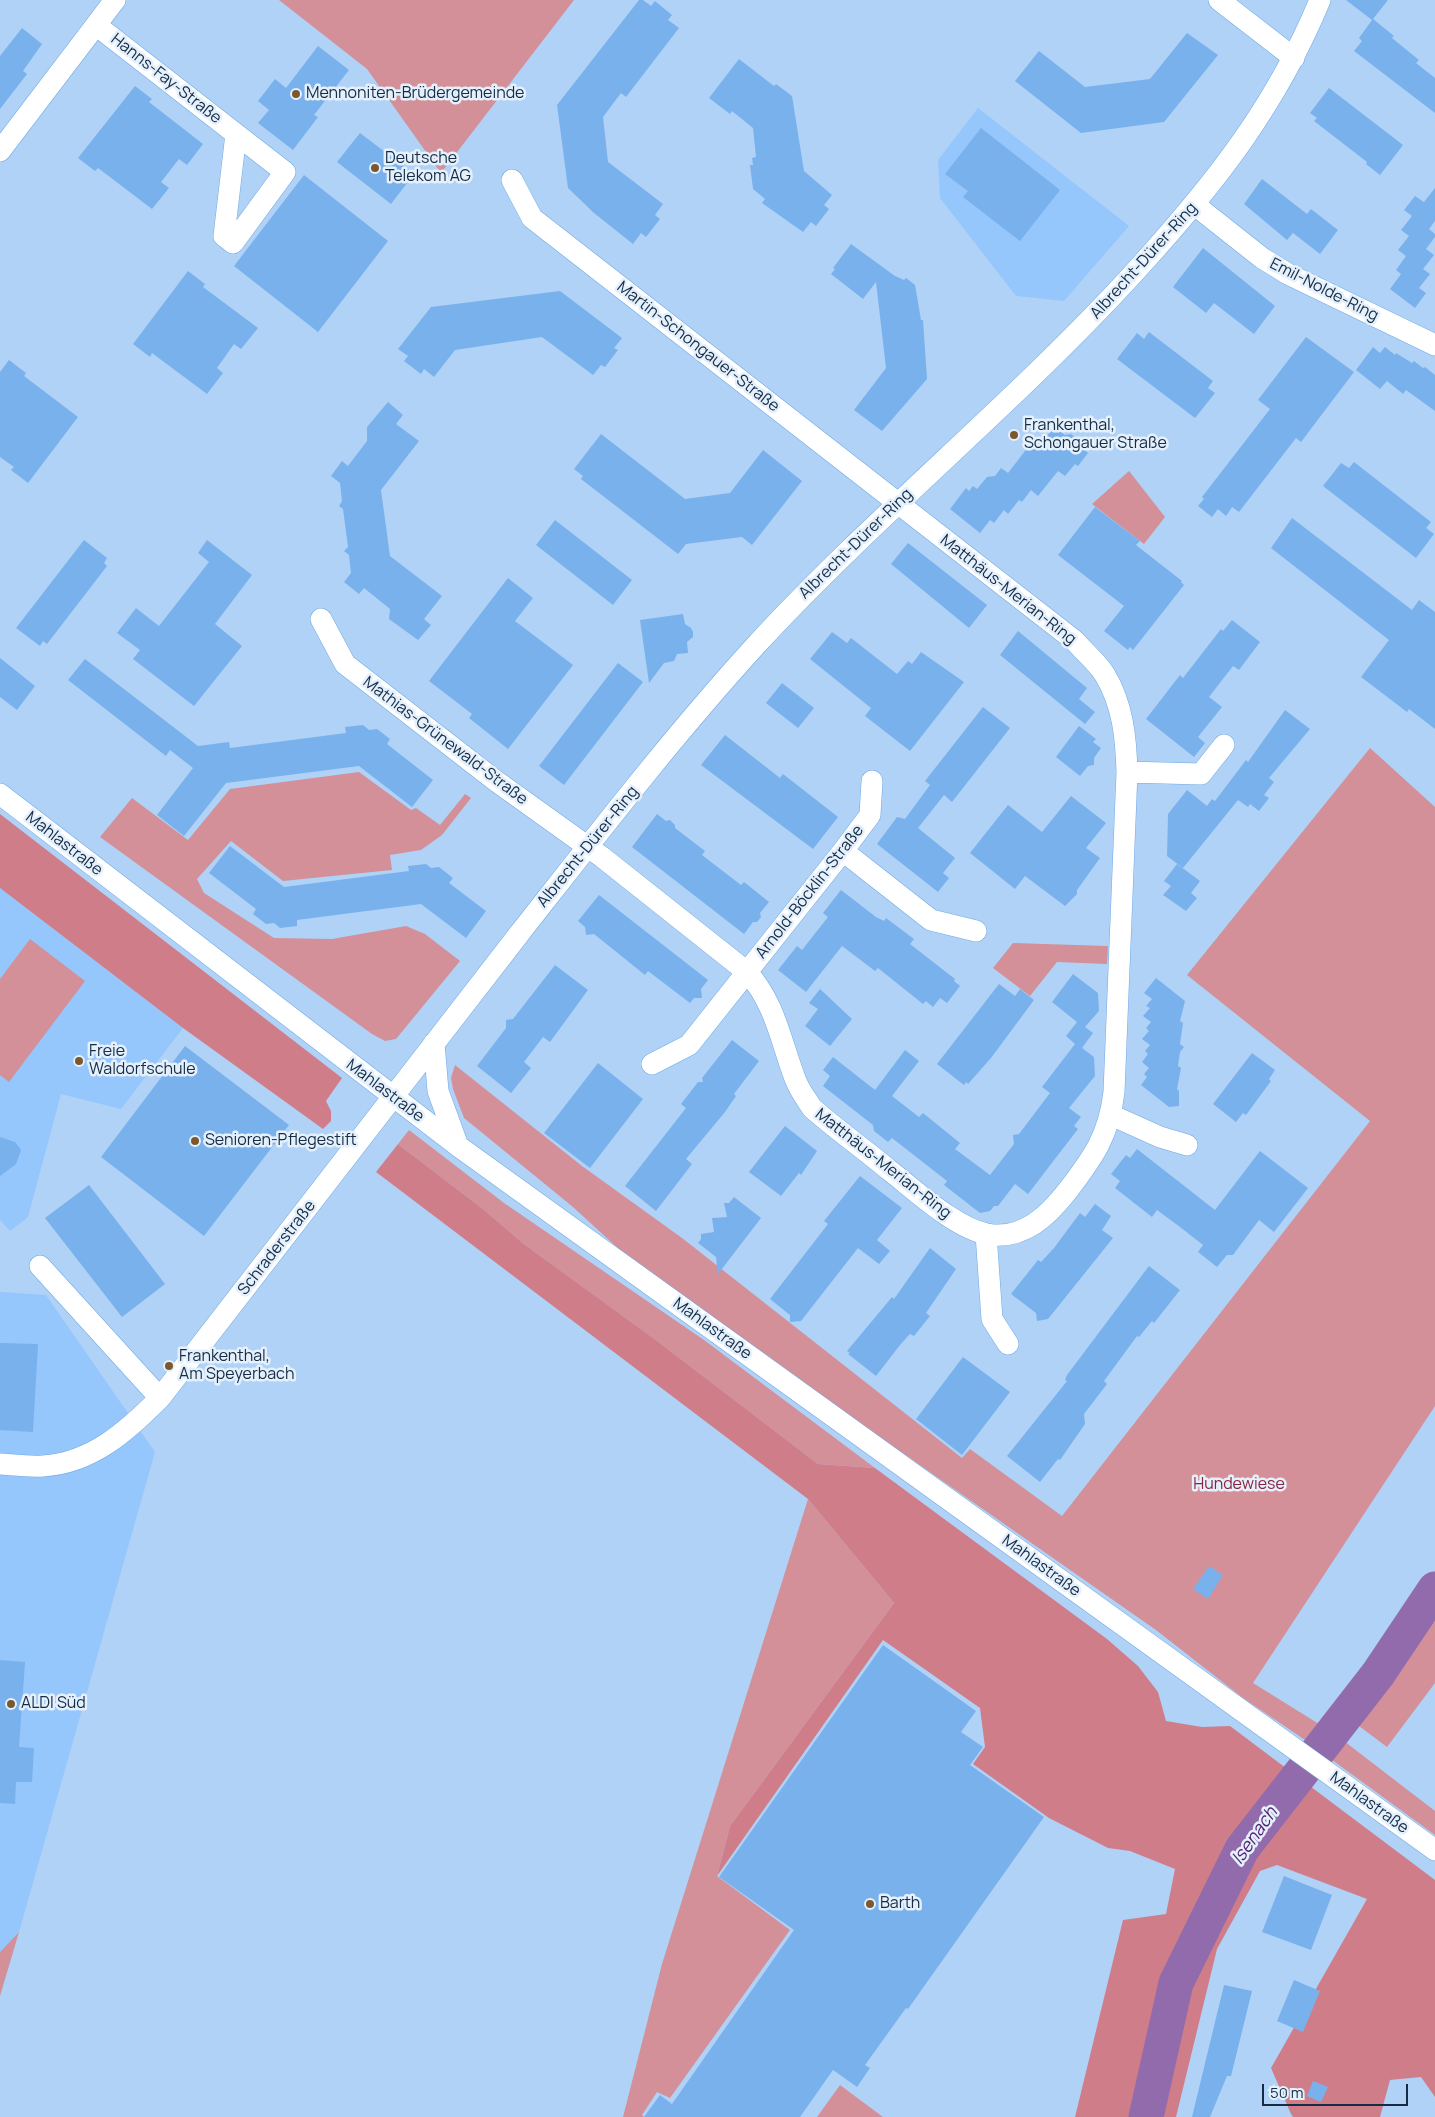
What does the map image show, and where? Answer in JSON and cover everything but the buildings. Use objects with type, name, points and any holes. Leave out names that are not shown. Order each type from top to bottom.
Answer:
[{"type":"street","name":"Hanns-Fay-Straße","points":[[0,151],[115,0]]},
{"type":"street","points":[[1219,0],[1294,58]]},
{"type":"street","name":"Albrecht-Dürer-Ring","points":[[393,1096],[588,846],[756,645],[820,578],[1074,339],[1195,205],[1266,109],[1294,58],[1320,0]]},
{"type":"street","name":"Hanns-Fay-Straße","points":[[96,25],[236,134]]},
{"type":"street","name":"Martin-Schongauer-Straße","points":[[512,180],[532,218],[898,503]]},
{"type":"street","name":"Emil-Nolde-Ring","points":[[1195,205],[1262,258],[1288,274],[1435,345]]},
{"type":"street","name":"Matthäus-Merian-Ring","points":[[588,846],[747,972],[759,985],[769,1002],[797,1083],[812,1108],[954,1220],[986,1234],[1003,1235],[1020,1232],[1038,1223],[1053,1209],[1095,1155],[1111,1115],[1114,1092],[1127,772],[1126,740],[1122,716],[1105,675],[1075,641],[898,503]]},
{"type":"street","name":"Mathias-Grünewald-Straße","points":[[321,619],[346,664],[496,781],[588,846]]},
{"type":"street","points":[[1127,772],[1201,774],[1224,745]]},
{"type":"street","name":"Arnold-Böcklin-Straße","points":[[652,1064],[689,1045],[843,851],[870,815],[872,780]]},
{"type":"street","name":"Mahlastraße","points":[[0,794],[458,1146],[1435,1850]]},
{"type":"street","points":[[843,851],[930,920],[976,932]]},
{"type":"street","points":[[434,1043],[438,1090],[458,1146]]},
{"type":"street","name":"Schraderstraße","points":[[0,1464],[43,1466],[74,1460],[103,1447],[123,1433],[160,1398],[393,1096]]},
{"type":"street","points":[[1111,1115],[1160,1137],[1187,1145]]},
{"type":"street","points":[[986,1234],[992,1319],[1008,1344]]},
{"type":"street","points":[[40,1266],[160,1398]]},
{"type":"shaded area","points":[[978,108],[1129,226],[1064,301],[1016,296],[940,198],[938,160]]},
{"type":"shaded area","points":[[0,814],[342,1078],[326,1101],[331,1111],[331,1121],[323,1129],[183,1028],[0,888]]},
{"type":"shaded area","name":"Freie Waldorfschule","points":[[0,888],[183,1028],[121,1109],[61,1094],[28,1217],[10,1231],[0,1220]]},
{"type":"shaded area","points":[[398,1144],[483,1209],[524,1244],[656,1340],[818,1464],[875,1468],[1107,1639],[1138,1666],[1158,1692],[1166,1721],[1202,1727],[1230,1726],[1435,1880],[1435,2097],[1421,2077],[1390,2080],[1380,2117],[1293,2117],[1271,2068],[1367,1899],[1277,1865],[1260,1871],[1217,1949],[1176,2117],[1075,2117],[1123,1920],[1166,1914],[1175,1869],[1130,1851],[1108,1848],[1049,1818],[973,1764],[985,1747],[980,1708],[883,1640],[717,1876],[730,1826],[894,1603],[808,1499],[376,1172]]},
{"type":"shaded area","points":[[0,1292],[46,1295],[155,1452],[19,1932],[0,1952]]},
{"type":"green space","points":[[279,0],[574,0],[441,173],[367,69]]},
{"type":"green space","points":[[1129,471],[1165,517],[1144,544],[1092,504]]},
{"type":"green space","name":"Hundewiese","points":[[1370,748],[1435,807],[1435,1406],[1253,1683],[1327,1729],[1314,1746],[1243,1698],[1156,1630],[633,1262],[573,1207],[464,1118],[451,1078],[455,1065],[582,1166],[682,1238],[962,1458],[970,1449],[1062,1516],[1370,1121],[1187,975]]},
{"type":"green space","points":[[359,772],[411,810],[416,808],[440,825],[465,794],[471,798],[442,835],[421,850],[390,855],[392,870],[283,881],[231,841],[197,879],[204,893],[274,938],[332,939],[406,926],[425,934],[460,961],[396,1039],[385,1041],[372,1034],[100,837],[132,798],[188,840],[230,789]]},
{"type":"green space","points":[[30,939],[85,981],[9,1082],[0,1075],[0,979]]},
{"type":"green space","points":[[1013,943],[1108,946],[1107,964],[1057,962],[1030,996],[993,968]]},
{"type":"green space","points":[[409,1130],[504,1203],[704,1340],[875,1468],[818,1464],[656,1340],[524,1244],[483,1209],[398,1144]]},
{"type":"green space","points":[[808,1499],[894,1603],[730,1826],[717,1876],[790,1930],[670,2098],[657,2092],[642,2115],[644,2117],[623,2117],[662,1964]]},
{"type":"green space","points":[[1435,1571],[1435,1683],[1387,1747],[1339,1711]]},
{"type":"green space","points":[[1340,1738],[1435,1811],[1435,1835],[1328,1757]]},
{"type":"green space","points":[[19,1932],[0,1996],[0,1952]]},
{"type":"green space","points":[[840,2085],[883,2117],[817,2117]]},
{"type":"waterway","name":"Isenach","points":[[1146,2117],[1176,1983],[1242,1849],[1378,1674],[1435,1589]]},
{"type":"place","name":"Mennoniten-Brüdergemeinde","points":[[296,94]]},
{"type":"place","name":"Deutsche Telekom AG","points":[[375,168]]},
{"type":"place","name":"Frankenthal, Schongauer Straße","points":[[1014,435]]},
{"type":"place","name":"Freie Waldorfschule","points":[[79,1061]]},
{"type":"place","name":"Senioren-Pflegestift","points":[[195,1141]]},
{"type":"place","name":"Frankenthal, Am Speyerbach","points":[[169,1366]]},
{"type":"place","name":"ALDI Süd","points":[[11,1704]]},
{"type":"place","name":"Barth","points":[[870,1904]]}]
